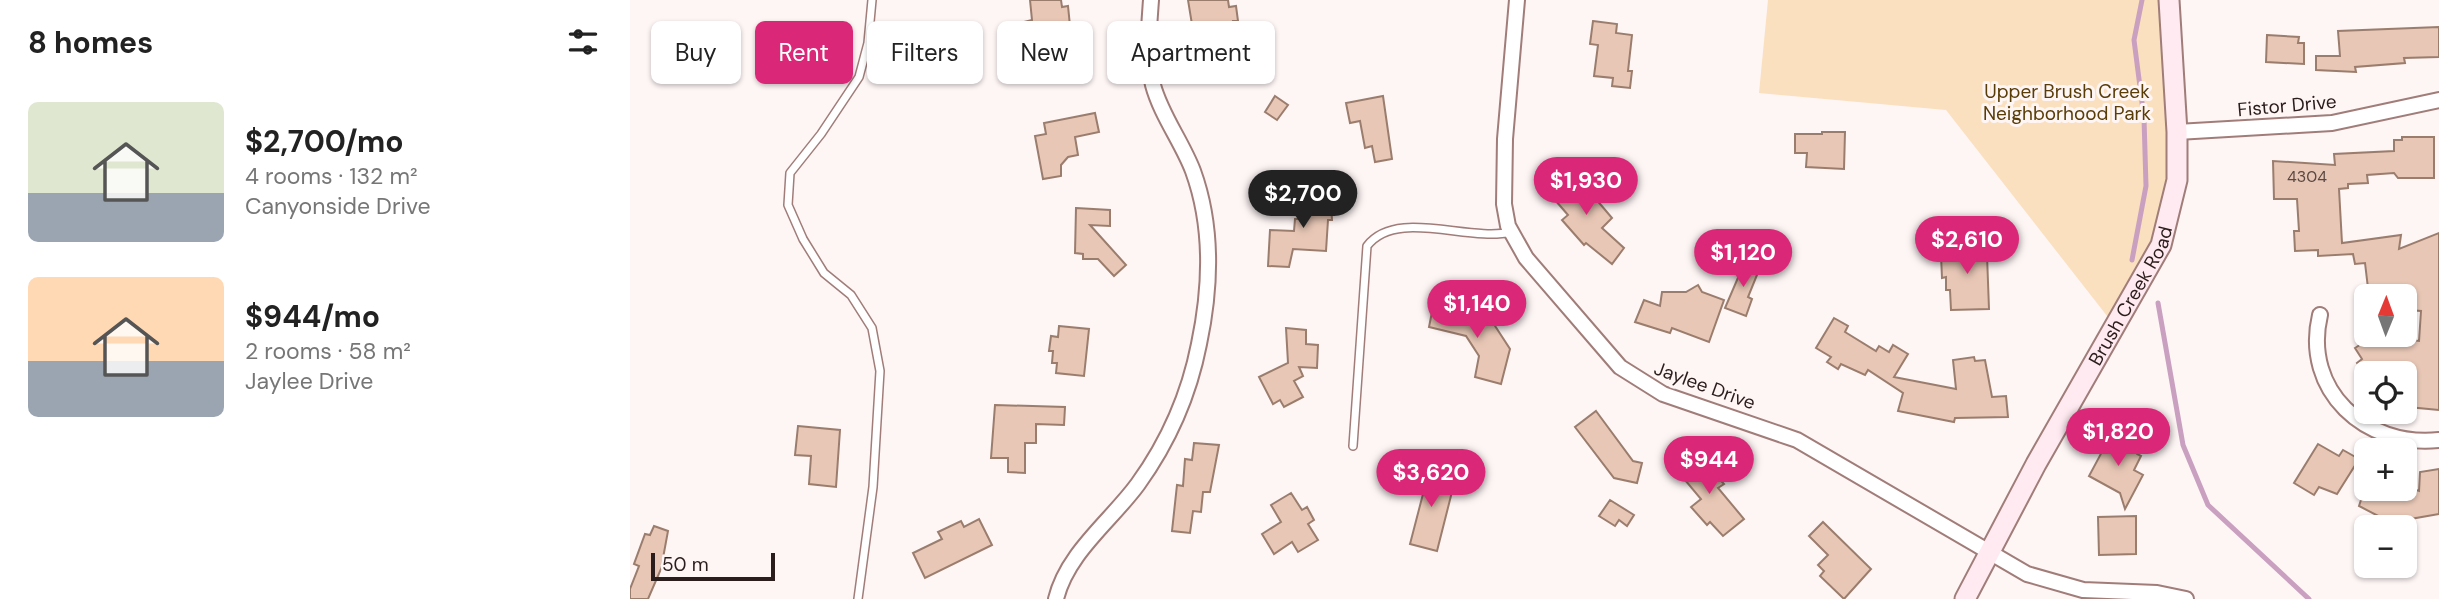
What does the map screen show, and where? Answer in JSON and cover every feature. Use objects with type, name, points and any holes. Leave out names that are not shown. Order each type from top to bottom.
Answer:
[{"type":"street","points":[[1056,599],[1060,581],[1073,562],[1137,485],[1166,443],[1185,397],[1199,345],[1208,293],[1207,224],[1193,171],[1153,85],[1148,42],[1151,0]]},
{"type":"street","name":"Jaylee Drive","points":[[1517,0],[1504,152],[1504,204],[1511,232],[1526,258],[1620,367],[1637,380],[1677,400],[1797,440],[2027,574],[2065,587],[2157,593],[2186,599]]},
{"type":"street","name":"Brush Creek Road","points":[[1965,599],[2156,255],[2171,213],[2177,180],[2177,132],[2169,0]]},
{"type":"street","name":"Fistor Drive","points":[[2177,132],[2332,123],[2439,100]]},
{"type":"street","points":[[2320,315],[2316,349],[2323,376],[2339,404],[2355,419],[2385,435],[2416,442],[2439,440]]},
{"type":"lane","points":[[858,599],[873,487],[880,371],[872,328],[851,295],[824,273],[803,239],[788,205],[790,173],[821,134],[859,77],[868,43],[872,0]]},
{"type":"lane","points":[[1353,446],[1367,246],[1378,234],[1392,228],[1478,236],[1511,232]]},
{"type":"green space","name":"Upper Brush Creek Neighborhood Park","points":[[1768,0],[2161,0],[2173,173],[2166,209],[2111,321],[1946,110],[1759,93]]},
{"type":"building","points":[[1030,0],[1061,0],[1062,7],[1068,6],[1070,21],[1028,21],[1032,20]]},
{"type":"building","points":[[1188,0],[1228,0],[1229,7],[1236,6],[1238,21],[1191,21]]},
{"type":"building","points":[[1593,21],[1617,24],[1616,33],[1632,35],[1628,71],[1632,71],[1630,88],[1612,86],[1613,78],[1594,76],[1598,45],[1590,44]]},
{"type":"building","points":[[2439,27],[2439,57],[2404,58],[2405,63],[2355,67],[2356,72],[2316,70],[2316,56],[2340,56],[2338,31]]},
{"type":"building","points":[[2267,35],[2299,37],[2298,43],[2304,43],[2304,64],[2266,62]]},
{"type":"building","points":[[1275,96],[1288,105],[1277,120],[1265,112]]},
{"type":"building","points":[[1383,96],[1392,159],[1375,162],[1372,146],[1365,148],[1360,121],[1350,123],[1346,103]]},
{"type":"building","points":[[1095,113],[1099,132],[1075,137],[1078,155],[1068,157],[1061,165],[1061,176],[1043,179],[1035,136],[1046,134],[1044,123]]},
{"type":"building","points":[[1845,132],[1844,169],[1806,167],[1807,153],[1795,153],[1795,134]]},
{"type":"building","points":[[2402,137],[2434,137],[2434,178],[2398,178],[2394,173],[2367,175],[2368,183],[2348,184],[2348,188],[2339,189],[2342,243],[2401,235],[2399,249],[2439,233],[2439,410],[2417,408],[2417,361],[2360,361],[2362,359],[2355,348],[2417,347],[2421,311],[2417,311],[2417,284],[2368,284],[2365,263],[2355,264],[2353,254],[2318,256],[2318,250],[2295,251],[2294,231],[2299,231],[2297,199],[2274,199],[2273,161],[2335,165],[2334,154],[2394,151],[2394,140],[2402,140]]},
{"type":"building","points":[[1573,172],[1612,218],[1602,228],[1624,248],[1612,264],[1586,243],[1584,245],[1562,220],[1568,215],[1549,193]]},
{"type":"building","points":[[1307,188],[1330,189],[1332,220],[1328,220],[1326,251],[1293,249],[1289,267],[1268,266],[1270,230],[1294,231],[1295,219],[1305,219]]},
{"type":"building","points":[[1076,208],[1110,210],[1110,226],[1090,225],[1126,265],[1114,276],[1098,259],[1083,259],[1083,254],[1075,253]]},
{"type":"building","points":[[1954,240],[1978,240],[1979,256],[1987,255],[1989,309],[1951,310],[1950,290],[1946,290],[1946,277],[1942,278],[1941,255],[1954,255]]},
{"type":"building","points":[[1746,259],[1761,265],[1748,297],[1752,299],[1746,316],[1725,308]]},
{"type":"building","points":[[1698,285],[1702,292],[1724,300],[1709,342],[1672,328],[1670,333],[1635,322],[1644,300],[1660,306],[1662,292],[1686,292]]},
{"type":"building","points":[[1433,307],[1480,317],[1484,309],[1510,349],[1501,384],[1475,377],[1479,356],[1466,336],[1429,327]]},
{"type":"building","points":[[1834,318],[1848,326],[1845,332],[1876,351],[1879,346],[1889,352],[1893,345],[1908,354],[1894,377],[1956,389],[1953,360],[1974,357],[1975,361],[1985,360],[1992,397],[2006,396],[2008,417],[1955,418],[1954,422],[1898,411],[1903,393],[1868,370],[1865,375],[1841,364],[1838,369],[1827,362],[1831,357],[1816,348]]},
{"type":"building","points":[[1059,326],[1089,329],[1084,376],[1056,373],[1057,363],[1052,363],[1053,351],[1049,351],[1051,336],[1058,337]]},
{"type":"building","points":[[1286,328],[1306,330],[1306,344],[1318,345],[1317,368],[1299,367],[1303,376],[1294,381],[1303,397],[1284,407],[1280,400],[1273,404],[1259,377],[1288,363]]},
{"type":"building","points":[[995,405],[1065,407],[1064,425],[1036,424],[1036,443],[1025,443],[1025,473],[1008,472],[1008,458],[991,458]]},
{"type":"building","points":[[1596,411],[1633,461],[1642,463],[1637,483],[1614,478],[1575,427]]},
{"type":"building","points":[[798,426],[840,430],[836,487],[809,484],[811,456],[795,455]]},
{"type":"building","points":[[2111,435],[2137,449],[2137,454],[2141,456],[2134,470],[2143,475],[2125,509],[2120,493],[2089,476]]},
{"type":"building","points":[[1194,443],[1219,445],[1210,492],[1203,492],[1201,512],[1193,511],[1190,533],[1172,531],[1177,485],[1183,486],[1185,459],[1192,460]]},
{"type":"building","points":[[2318,444],[2339,456],[2343,450],[2354,456],[2354,467],[2337,494],[2319,487],[2314,495],[2294,483]]},
{"type":"building","points":[[1691,454],[1706,471],[1710,468],[1724,484],[1718,488],[1744,519],[1723,536],[1710,522],[1707,525],[1691,507],[1701,499],[1675,468]]},
{"type":"building","points":[[2439,469],[2439,514],[2417,518],[2417,515],[2376,515],[2359,506],[2361,501],[2417,501],[2420,472]]},
{"type":"building","points":[[1416,470],[1455,480],[1437,551],[1410,544],[1423,494],[1411,491]]},
{"type":"building","points":[[1291,493],[1302,510],[1307,507],[1314,520],[1308,524],[1318,540],[1298,552],[1292,542],[1274,554],[1262,534],[1281,522],[1271,505]]},
{"type":"building","points":[[1610,500],[1634,515],[1627,526],[1619,520],[1615,526],[1599,516]]},
{"type":"building","points":[[2136,516],[2136,554],[2099,555],[2098,517]]},
{"type":"building","points":[[979,519],[992,545],[925,578],[913,553],[942,539],[938,532],[961,521],[964,527]]},
{"type":"building","points":[[1823,522],[1871,569],[1844,599],[1820,576],[1824,571],[1818,565],[1828,555],[1809,536]]},
{"type":"building","points":[[654,526],[668,531],[661,569],[648,599],[630,599],[630,589],[639,566],[634,564],[645,534],[650,535]]},
{"type":"waterway","points":[[2132,260],[2146,186],[2144,118],[2134,40],[2142,0]]},
{"type":"waterway","points":[[2158,303],[2183,445],[2208,505],[2309,599]]}]
